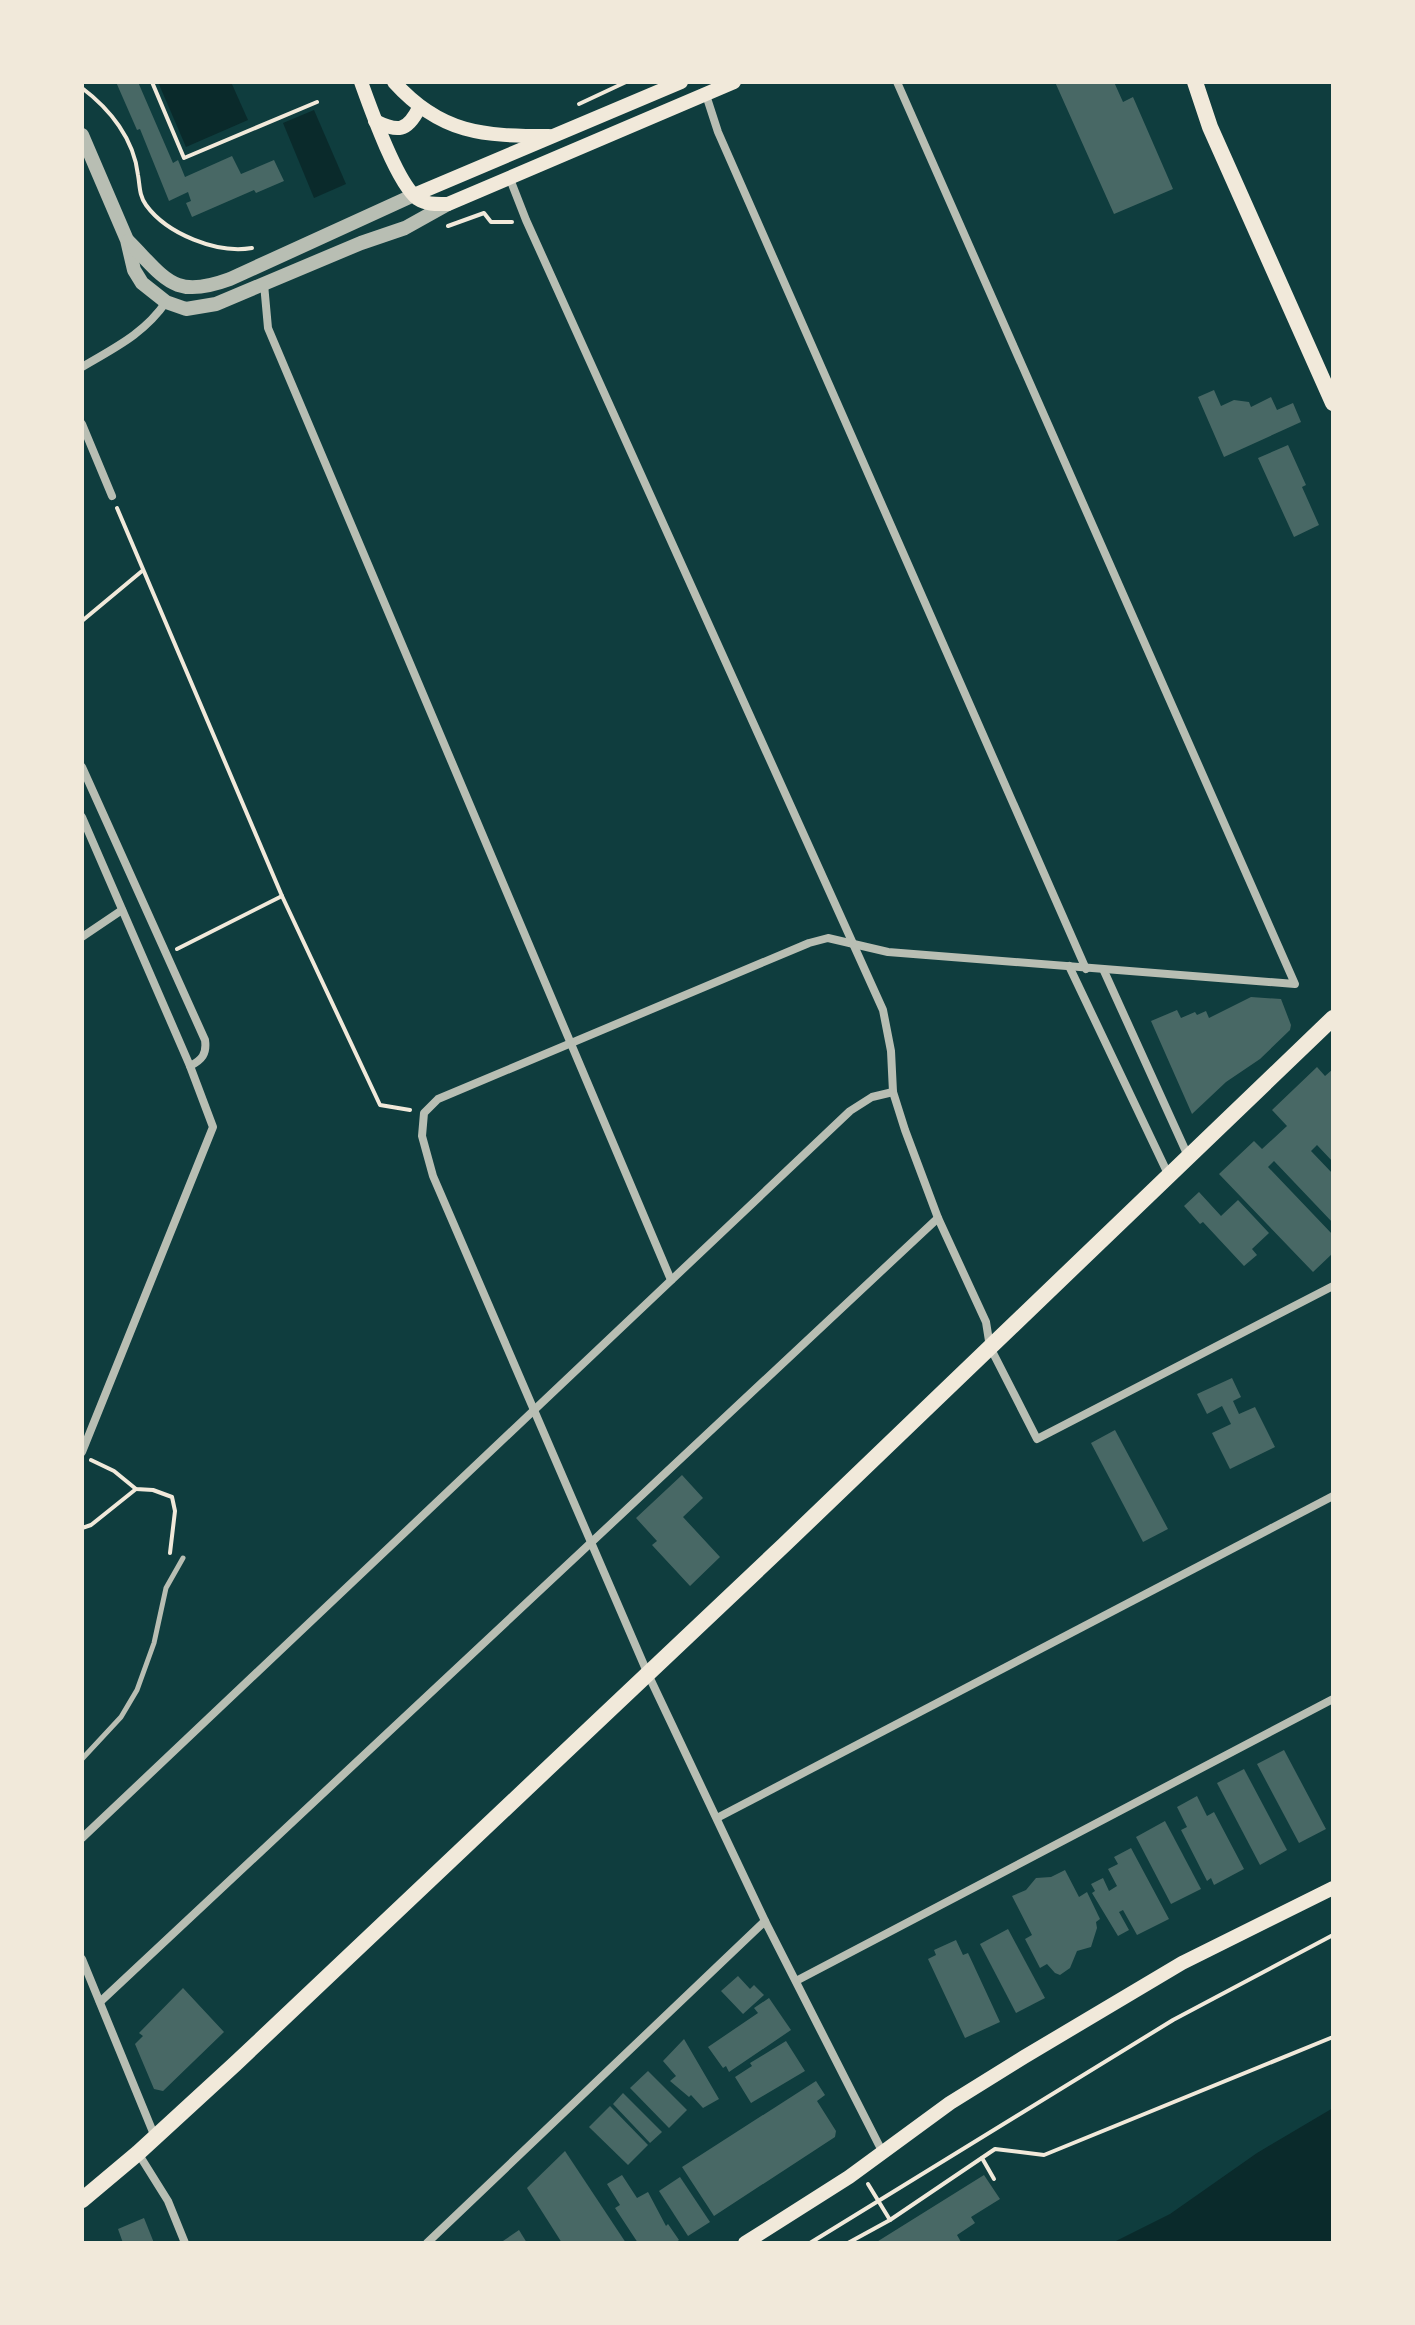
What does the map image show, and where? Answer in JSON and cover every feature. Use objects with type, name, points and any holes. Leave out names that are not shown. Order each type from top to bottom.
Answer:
[{"type":"main road","points":[[361,82],[375,121],[414,195],[431,204],[448,204],[734,82]]},
{"type":"main road","points":[[394,82],[419,108],[464,130],[502,136],[557,136]]},
{"type":"main road","points":[[414,195],[681,82]]},
{"type":"main road","points":[[1195,82],[1210,127],[1333,403]]},
{"type":"main road","points":[[375,121],[393,130],[405,127],[419,108]]},
{"type":"main road","points":[[82,2200],[155,2138],[1333,1018]]},
{"type":"main road","points":[[745,2243],[849,2177],[950,2103],[1182,1963],[1333,1888]]},
{"type":"street","points":[[882,2151],[765,1921],[647,1672],[433,1176],[422,1136],[424,1113],[438,1099],[809,943],[828,938],[888,952],[1295,984],[897,82]]},
{"type":"street","points":[[706,95],[718,132],[1086,969]]},
{"type":"street","points":[[82,135],[127,240],[134,270],[142,283],[166,302],[178,307],[194,309],[216,304],[361,243],[405,228],[448,204]]},
{"type":"street","points":[[510,179],[883,1010],[891,1051],[893,1092],[938,1218],[986,1322],[990,1347],[1037,1439],[1333,1286]]},
{"type":"street","points":[[127,240],[164,278],[192,290],[207,288],[414,195]]},
{"type":"street","points":[[264,284],[268,328],[671,1280]]},
{"type":"street","points":[[82,367],[129,341],[156,317],[166,302]]},
{"type":"street","points":[[82,424],[112,496]]},
{"type":"street","points":[[82,767],[205,1040],[201,1061],[190,1066]]},
{"type":"street","points":[[82,817],[190,1066],[213,1127],[82,1454]]},
{"type":"street","points":[[82,937],[122,910]]},
{"type":"street","points":[[1069,966],[1169,1177]]},
{"type":"street","points":[[1104,971],[1189,1158]]},
{"type":"street","points":[[82,1838],[850,1111],[872,1097],[893,1092]]},
{"type":"street","points":[[100,2002],[938,1218]]},
{"type":"street","points":[[717,1818],[1333,1496]]},
{"type":"street","points":[[796,1981],[1333,1699]]},
{"type":"street","points":[[427,2243],[765,1921]]},
{"type":"street","points":[[82,1959],[155,2138]]},
{"type":"street","points":[[138,2153],[168,2201],[185,2243]]},
{"type":"lane","points":[[82,1759],[121,1717],[137,1690],[154,1643],[166,1588],[183,1558]]},
{"type":"path","points":[[152,82],[184,158],[317,102]]},
{"type":"path","points":[[579,104],[626,82]]},
{"type":"path","points":[[82,88],[99,100],[114,117],[126,138],[138,174],[138,189],[155,215],[171,228],[196,240],[244,250],[260,247]]},
{"type":"path","points":[[435,231],[484,213],[491,222],[502,224],[526,220]]},
{"type":"path","points":[[112,496],[282,896],[380,1105],[424,1113]]},
{"type":"path","points":[[82,621],[143,571]]},
{"type":"path","points":[[168,953],[282,896]]},
{"type":"path","points":[[82,1454],[114,1471],[136,1489],[153,1490],[172,1497],[175,1511],[169,1557]]},
{"type":"path","points":[[82,1528],[91,1525],[136,1489]]},
{"type":"path","points":[[810,2243],[1173,2020],[1333,1935]]},
{"type":"path","points":[[848,2243],[890,2220],[995,2149],[1044,2155],[1333,2037]]},
{"type":"path","points":[[982,2158],[994,2179]]},
{"type":"path","points":[[864,2179],[890,2220]]},
{"type":"water","points":[[158,82],[231,82],[248,120],[186,147]]},
{"type":"water","points":[[314,110],[346,184],[314,198],[283,123]]},
{"type":"water","points":[[1333,2108],[1333,2243],[1112,2243],[1170,2214],[1257,2153]]},
{"type":"building","points":[[116,82],[138,82],[173,163],[178,160],[185,177],[232,156],[241,174],[274,160],[284,181],[256,193],[254,190],[192,217],[186,203],[191,201],[188,192],[169,201],[140,129],[137,130]]},
{"type":"building","points":[[1055,82],[1114,82],[1123,102],[1133,97],[1173,189],[1114,214]]},
{"type":"building","points":[[1214,390],[1221,406],[1234,400],[1249,402],[1251,407],[1271,397],[1277,410],[1293,403],[1301,422],[1224,457],[1198,397]]},
{"type":"building","points":[[1288,445],[1319,525],[1294,537],[1258,458]]},
{"type":"building","points":[[1251,997],[1281,999],[1290,1030],[1260,1059],[1226,1082],[1192,1114],[1151,1021],[1177,1010],[1181,1018],[1206,1011],[1209,1018]]},
{"type":"building","points":[[1317,1067],[1325,1076],[1333,1069],[1333,1162],[1317,1145],[1311,1151],[1333,1174],[1333,1223],[1274,1161],[1268,1167],[1333,1235],[1333,1253],[1313,1272],[1219,1174],[1254,1141],[1262,1149],[1287,1126],[1272,1110]]},
{"type":"building","points":[[1199,1192],[1221,1216],[1238,1200],[1269,1233],[1252,1249],[1257,1255],[1244,1266],[1184,1206]]},
{"type":"building","points":[[1232,1378],[1241,1397],[1233,1401],[1239,1414],[1255,1407],[1275,1447],[1230,1469],[1212,1433],[1231,1424],[1222,1406],[1207,1414],[1197,1394]]},
{"type":"building","points":[[1115,1430],[1168,1529],[1143,1542],[1091,1443]]},
{"type":"building","points":[[682,1475],[703,1498],[683,1517],[720,1557],[690,1586],[652,1545],[657,1541],[636,1518]]},
{"type":"building","points":[[1284,1750],[1326,1829],[1299,1843],[1257,1764]]},
{"type":"building","points":[[1244,1769],[1287,1850],[1260,1865],[1217,1783]]},
{"type":"building","points":[[1197,1796],[1207,1816],[1214,1812],[1244,1869],[1214,1885],[1211,1878],[1207,1881],[1181,1830],[1187,1827],[1177,1807]]},
{"type":"building","points":[[1165,1821],[1201,1889],[1171,1904],[1136,1837]]},
{"type":"building","points":[[1131,1848],[1169,1919],[1137,1935],[1123,1910],[1119,1912],[1129,1930],[1118,1936],[1092,1893],[1095,1891],[1091,1884],[1103,1878],[1109,1891],[1117,1886],[1108,1869],[1118,1864],[1114,1857]]},
{"type":"building","points":[[1065,1870],[1079,1897],[1087,1892],[1100,1919],[1096,1922],[1091,1947],[1077,1951],[1070,1968],[1060,1975],[1047,1964],[1040,1968],[1025,1939],[1032,1935],[1012,1896],[1026,1890],[1036,1878],[1051,1877]]},
{"type":"building","points":[[1008,1929],[1045,1998],[1016,2013],[980,1944]]},
{"type":"building","points":[[956,1940],[963,1955],[968,1953],[1000,2022],[965,2038],[928,1959],[936,1955],[934,1950]]},
{"type":"building","points":[[738,1976],[750,1989],[754,1985],[764,1995],[743,2014],[721,1991]]},
{"type":"building","points":[[183,1988],[224,2032],[163,2091],[154,2089],[135,2044],[143,2036],[139,2033]]},
{"type":"building","points":[[769,1998],[791,2030],[729,2072],[708,2047],[758,2013],[754,2008]]},
{"type":"building","points":[[684,2039],[719,2099],[703,2108],[691,2095],[689,2097],[670,2081],[676,2076],[663,2061]]},
{"type":"building","points":[[786,2041],[805,2071],[751,2103],[735,2077],[752,2066],[750,2063]]},
{"type":"building","points":[[648,2071],[687,2110],[669,2128],[630,2088]]},
{"type":"building","points":[[816,2081],[825,2095],[817,2101],[836,2131],[835,2137],[714,2216],[682,2167]]},
{"type":"building","points":[[623,2093],[662,2132],[650,2143],[613,2104]]},
{"type":"building","points":[[610,2106],[648,2145],[628,2165],[589,2127]]},
{"type":"building","points":[[565,2151],[626,2243],[562,2243],[527,2188]]},
{"type":"building","points":[[622,2175],[637,2198],[648,2192],[666,2226],[668,2224],[679,2240],[675,2243],[638,2243],[615,2208],[620,2205],[607,2184]]},
{"type":"building","points":[[984,2175],[1000,2199],[971,2217],[975,2223],[957,2235],[961,2242],[875,2243]]},
{"type":"building","points":[[680,2177],[710,2222],[688,2236],[659,2191]]},
{"type":"building","points":[[144,2218],[154,2243],[123,2243],[118,2229]]},
{"type":"building","points":[[519,2230],[527,2243],[500,2243]]}]
